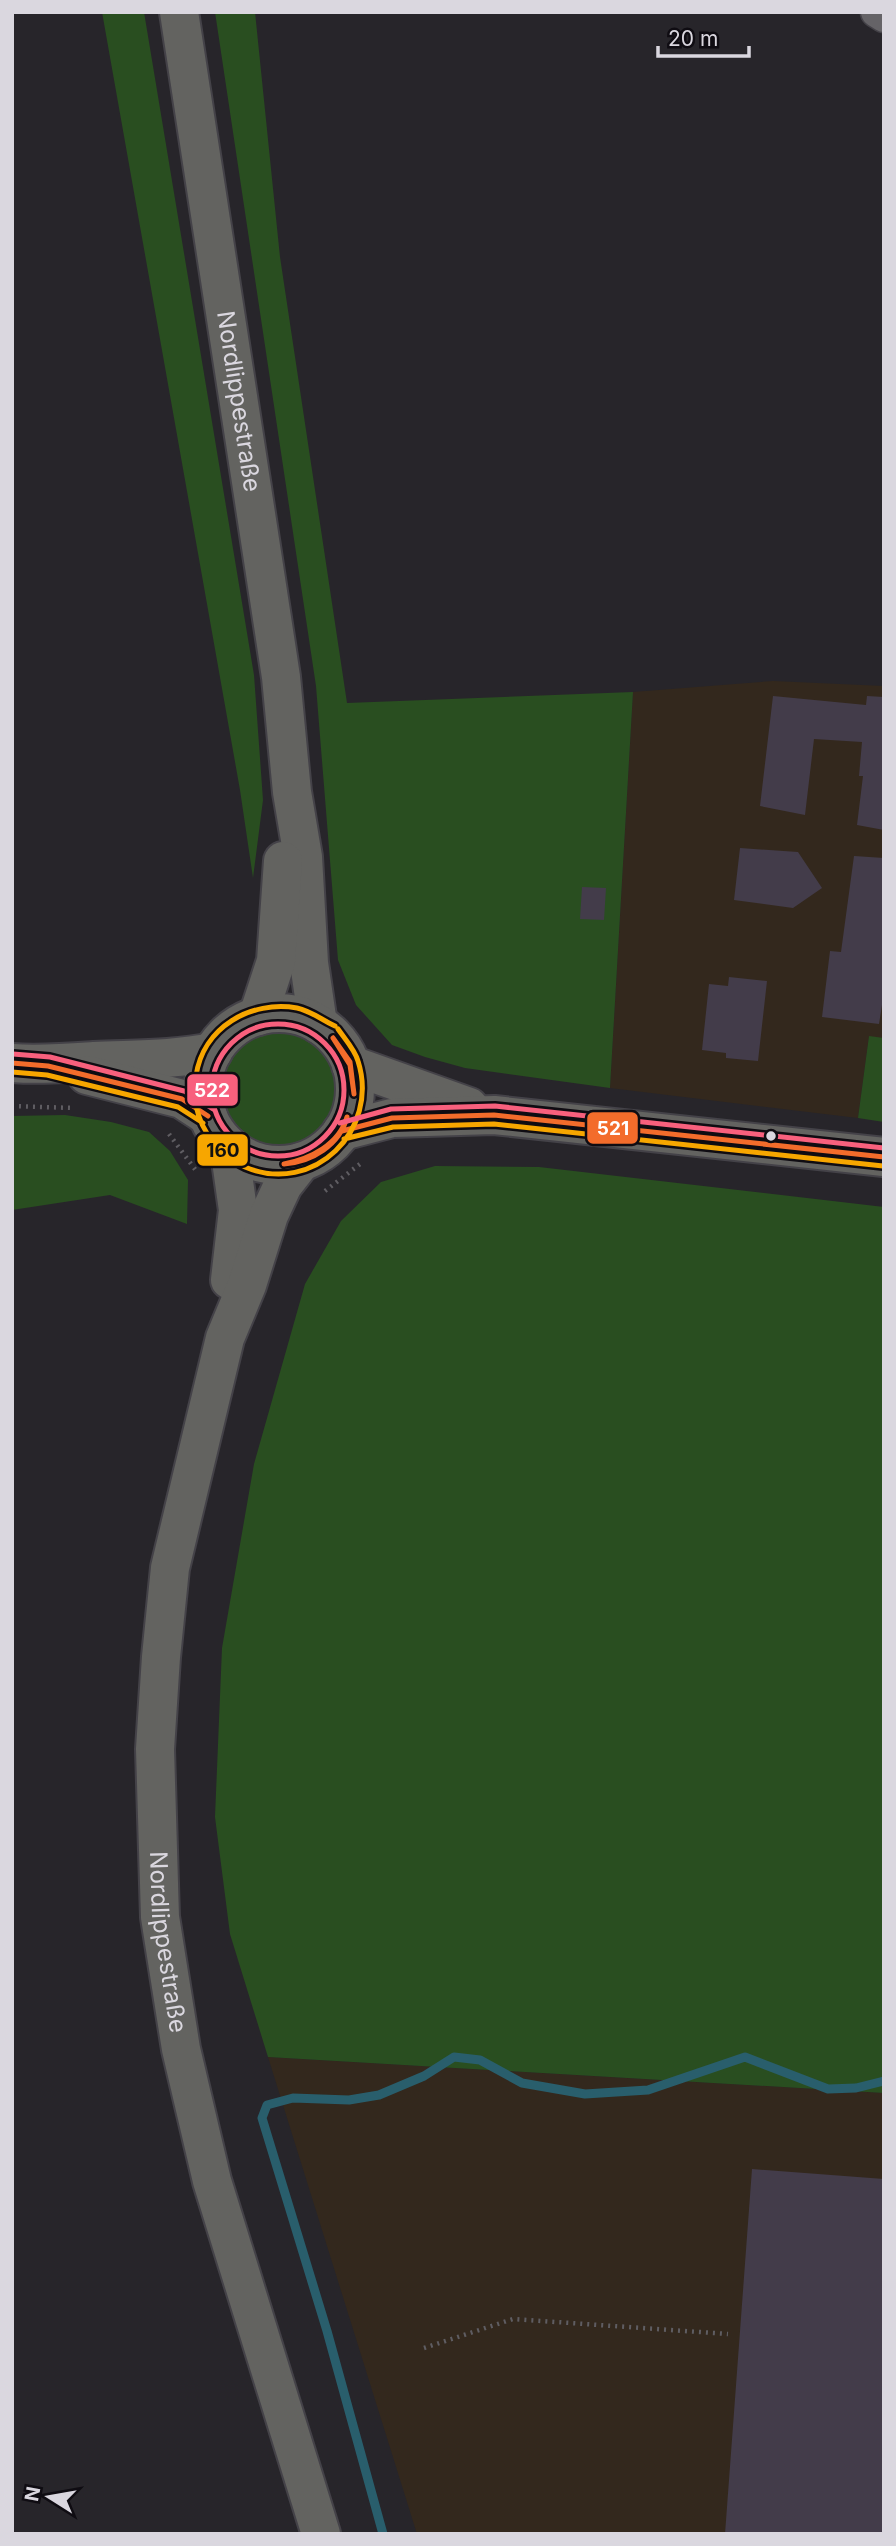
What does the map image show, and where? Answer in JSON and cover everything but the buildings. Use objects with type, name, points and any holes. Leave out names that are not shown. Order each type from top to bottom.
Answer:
[{"type":"main road","name":"Nordlippestraße","points":[[179,12],[281,677],[292,792],[303,857],[309,963],[318,1024]]},
{"type":"main road","name":"Nordlippestraße","points":[[258,1016],[276,961],[283,858],[292,792]]},
{"type":"main road","points":[[30,1065],[182,1099],[243,1157],[280,1165],[301,1162],[323,1151],[342,1131],[350,1116],[355,1083],[351,1065],[339,1043],[318,1024],[301,1017],[279,1013],[258,1016],[241,1023],[225,1036],[213,1052],[205,1070],[203,1094],[218,1131]]},
{"type":"main road","points":[[30,1065],[181,1058],[213,1052]]},
{"type":"main road","points":[[351,1065],[494,1115]]},
{"type":"main road","points":[[342,1131],[392,1118],[494,1115],[884,1157]]},
{"type":"main road","name":"Nordlippestraße","points":[[218,1131],[238,1210],[225,1338],[170,1568],[155,1749],[160,1917],[181,2049],[212,2181],[321,2534]]},
{"type":"main road","name":"Nordlippestraße","points":[[225,1338],[247,1285],[268,1215],[283,1185],[301,1162]]},
{"type":"street","points":[[876,12],[884,17]]},
{"type":"path","points":[[425,2348],[513,2319],[728,2334]]},
{"type":"shaded area","points":[[773,681],[884,686],[884,1038],[869,1037],[858,1118],[610,1088],[633,692]]},
{"type":"shaded area","points":[[268,2057],[884,2093],[884,2534],[417,2534]]},
{"type":"green space","points":[[102,12],[144,12],[254,675],[263,800],[253,878],[240,790]]},
{"type":"green space","points":[[215,12],[255,12],[280,257],[347,703],[633,692],[610,1088],[465,1068],[392,1045],[356,1005],[338,960],[316,686]]},
{"type":"green space","points":[[278,1027],[301,1032],[321,1045],[334,1065],[339,1088],[334,1111],[321,1131],[301,1144],[278,1149],[255,1144],[235,1131],[222,1111],[217,1088],[222,1065],[235,1045],[255,1032]]},
{"type":"green space","points":[[869,1036],[884,1038],[884,1122],[858,1118]]},
{"type":"green space","points":[[65,1115],[111,1122],[149,1132],[170,1151],[188,1180],[187,1224],[110,1195],[12,1210],[12,1116]]},
{"type":"green space","points":[[435,1166],[539,1167],[884,1207],[884,2093],[268,2057],[230,1934],[215,1817],[222,1648],[254,1464],[305,1284],[341,1221],[381,1182]]},
{"type":"waterway","points":[[383,2534],[327,2331],[262,2118],[267,2105],[293,2098],[349,2100],[379,2095],[424,2076],[454,2057],[480,2060],[522,2083],[585,2094],[648,2090],[745,2057],[828,2089],[856,2088],[884,2081]]},
{"type":"transit line","name":"160","points":[[335,1026],[302,1009],[263,1008],[232,1021],[208,1044],[200,1059],[196,1076],[196,1106],[207,1133],[232,1159],[245,1167],[271,1174],[295,1172],[317,1164],[336,1151],[350,1133],[359,1111],[362,1087],[357,1057],[338,1029]]},
{"type":"transit line","name":"522","points":[[278,1024],[303,1029],[324,1044],[339,1065],[344,1090],[339,1115],[324,1136],[303,1151],[278,1156],[253,1151],[232,1136],[217,1115],[212,1090],[217,1065],[232,1044],[253,1029],[278,1024]]},
{"type":"transit line","name":"521","points":[[333,1038],[350,1062],[354,1094]]},
{"type":"transit line","name":"521","points":[[333,1038],[350,1065],[354,1094]]},
{"type":"transit line","name":"522","points":[[13,1054],[50,1057],[184,1091],[213,1109]]},
{"type":"transit line","name":"521","points":[[12,1063],[48,1066],[182,1099],[208,1116]]},
{"type":"transit line","name":"160","points":[[12,1072],[47,1075],[178,1107],[203,1123]]},
{"type":"transit line","name":"522","points":[[340,1123],[391,1109],[495,1106],[884,1148]]},
{"type":"transit line","name":"521","points":[[342,1131],[392,1118],[494,1115],[884,1157]]},
{"type":"transit line","name":"521","points":[[284,1164],[322,1149],[337,1135],[347,1117]]},
{"type":"transit line","name":"521","points":[[284,1164],[305,1160],[323,1150],[338,1136],[347,1117]]},
{"type":"transit line","name":"160","points":[[344,1139],[393,1127],[494,1124],[883,1166]]}]
